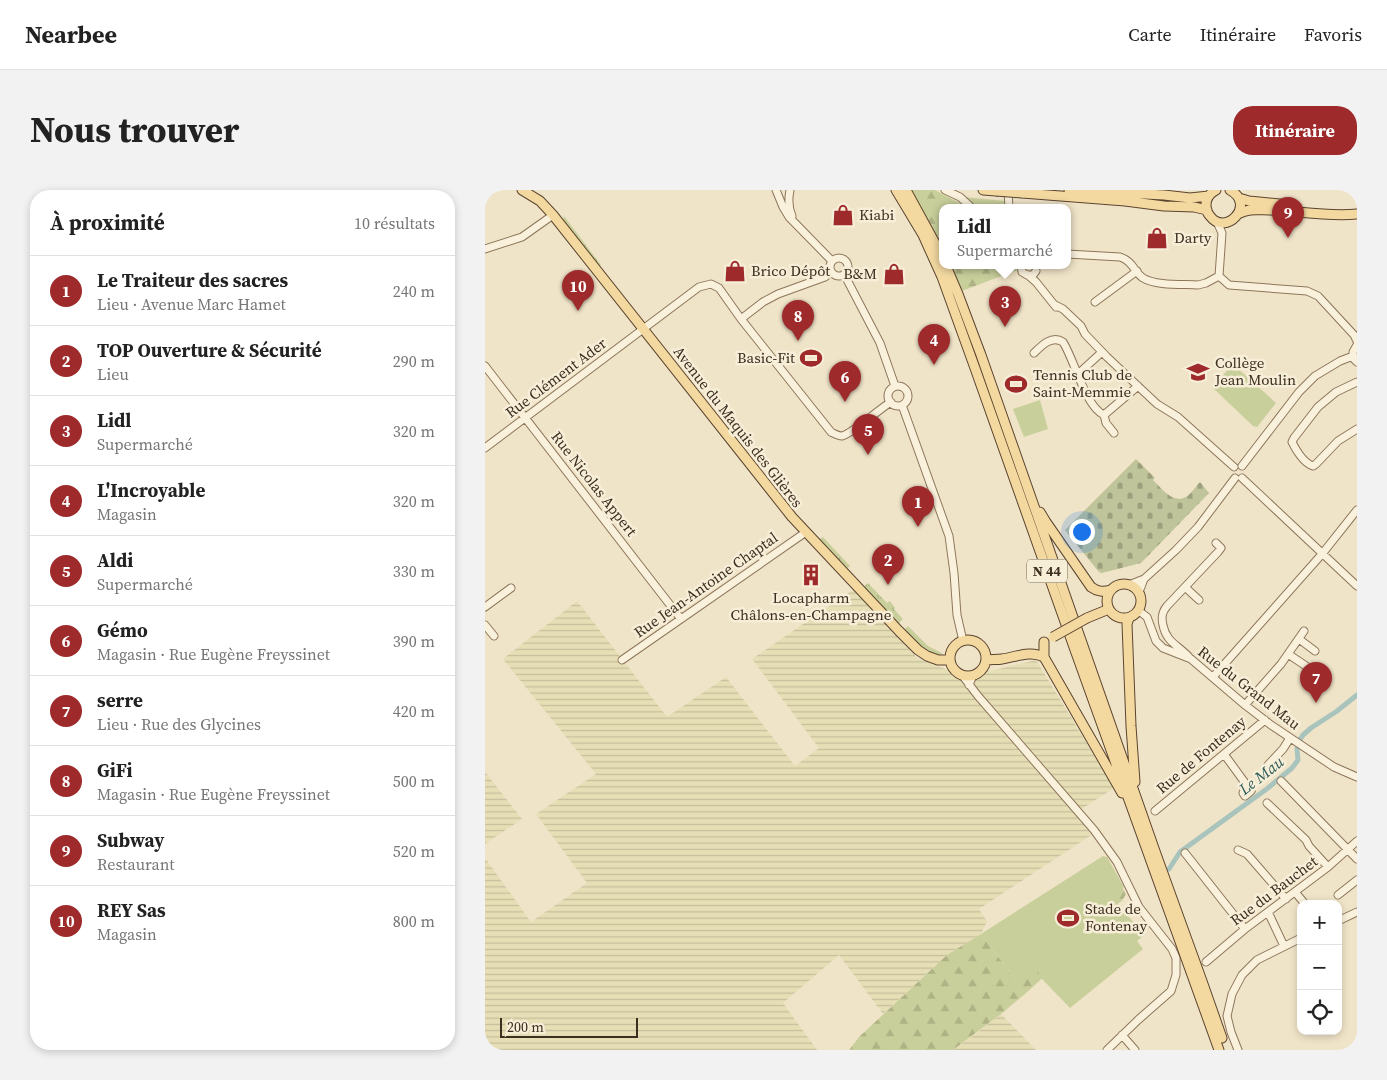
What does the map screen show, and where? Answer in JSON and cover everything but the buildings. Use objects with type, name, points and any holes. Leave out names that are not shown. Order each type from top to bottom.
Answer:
[{"type":"main road","name":"Avenue du Maquis des Glières","points":[[522,190],[540,201],[553,215],[792,517],[918,650],[938,660],[950,660]]},
{"type":"main road","name":"N 44","points":[[896,190],[923,235],[942,278],[977,371],[1219,1050]]},
{"type":"main road","points":[[906,190],[939,251]]},
{"type":"main road","points":[[983,190],[1194,207],[1207,210]]},
{"type":"main road","points":[[1069,190],[1191,198],[1209,196]]},
{"type":"main road","points":[[1216,190],[1209,196],[1206,203],[1209,215],[1217,222],[1229,222],[1235,218],[1240,208],[1239,198]]},
{"type":"main road","points":[[1230,190],[1239,198],[1249,201],[1357,212]]},
{"type":"main road","points":[[1238,214],[1252,210],[1345,215],[1357,212]]},
{"type":"main road","name":"N 44","points":[[947,269],[969,323],[1203,981],[1225,1050]]},
{"type":"main road","points":[[1029,492],[1046,522],[1091,587],[1102,592],[1111,590],[1120,584],[1135,588],[1139,592],[1142,601],[1139,611],[1129,618],[1115,616],[1109,608],[1107,599],[1111,590]]},
{"type":"main road","points":[[1018,655],[1109,608]]},
{"type":"main road","points":[[1129,618],[1127,624],[1131,726],[1137,797]]},
{"type":"main road","points":[[969,640],[983,648],[986,660],[981,669],[973,675],[962,675],[954,669],[950,660],[950,655],[955,646],[963,641],[969,640]]},
{"type":"main road","points":[[1044,642],[1044,656],[1119,788],[1142,834]]},
{"type":"main road","points":[[986,660],[1018,655],[1037,654],[1044,656]]},
{"type":"street","points":[[776,190],[789,217],[833,260]]},
{"type":"street","points":[[790,190],[788,200],[792,215],[827,250],[833,260]]},
{"type":"street","points":[[945,190],[959,197],[967,204]]},
{"type":"street","points":[[485,248],[522,237],[553,215]]},
{"type":"street","points":[[1217,222],[1221,233],[1219,276]]},
{"type":"street","points":[[1221,233],[1229,222]]},
{"type":"street","points":[[1071,254],[1127,259],[1141,276],[1152,281],[1198,285],[1219,276]]},
{"type":"street","points":[[840,258],[846,260],[848,269],[844,274],[836,275],[831,271],[830,266],[833,260],[840,258]]},
{"type":"street","points":[[1022,269],[1027,276],[1036,282],[1065,318],[1085,334],[1157,404],[1178,416],[1233,467],[1234,475],[1357,586]]},
{"type":"street","points":[[1027,276],[1033,275],[1037,269]]},
{"type":"street","points":[[1036,282],[1038,269]]},
{"type":"street","points":[[831,271],[825,277],[778,294],[763,302],[741,319],[831,432],[842,436],[849,434],[891,402]]},
{"type":"street","points":[[1095,302],[1137,271]]},
{"type":"street","points":[[844,274],[881,343],[895,386]]},
{"type":"street","points":[[1219,276],[1229,285],[1312,292],[1354,335],[1357,341]]},
{"type":"street","name":"Rue Clément Ader","points":[[485,448],[699,287],[711,284],[719,288],[741,319]]},
{"type":"street","points":[[1034,353],[1045,343],[1059,339],[1063,342],[1088,396],[1097,412],[1104,416],[1106,423],[1114,433]]},
{"type":"street","points":[[1129,585],[1143,579],[1176,550],[1198,527],[1243,474],[1242,466],[1299,392],[1315,376],[1341,361],[1355,359],[1353,349],[1357,345]]},
{"type":"street","points":[[1078,374],[1102,352]]},
{"type":"street","name":"Rue Nicolas Appert","points":[[485,366],[681,619]]},
{"type":"street","points":[[1357,382],[1336,392],[1318,407],[1303,425],[1293,442],[1309,465],[1313,466],[1338,441],[1357,429]]},
{"type":"street","points":[[895,386],[904,387],[908,392],[907,402],[902,405],[896,405],[889,400],[889,393],[895,386]]},
{"type":"street","points":[[1104,416],[1138,386]]},
{"type":"street","points":[[902,405],[949,536],[957,615],[963,641]]},
{"type":"street","points":[[1233,467],[1236,464],[1242,466]]},
{"type":"street","points":[[1213,677],[1322,554],[1357,510]]},
{"type":"street","name":"Rue Jean-Antoine Chaptal","points":[[622,660],[806,532]]},
{"type":"street","points":[[1191,659],[1165,635],[1162,614],[1164,609],[1221,548],[1216,542]]},
{"type":"street","points":[[1139,592],[1143,579]]},
{"type":"street","points":[[1185,587],[1199,600]]},
{"type":"street","points":[[485,607],[511,588]]},
{"type":"street","name":"Rue du Grand Mau","points":[[1139,611],[1147,616],[1156,641],[1163,648],[1191,659],[1265,720],[1334,767],[1357,777]]},
{"type":"street","points":[[485,625],[494,636]]},
{"type":"street","points":[[1245,705],[1281,664],[1304,631]]},
{"type":"street","points":[[1299,639],[1315,651]]},
{"type":"street","points":[[1288,654],[1306,666]]},
{"type":"street","points":[[962,675],[1094,830],[1117,862],[1139,907],[1172,949],[1176,958],[1176,976],[1171,991],[1107,1050]]},
{"type":"street","points":[[969,685],[973,675]]},
{"type":"street","name":"Rue de Fontenay","points":[[1155,811],[1265,720]]},
{"type":"street","points":[[1268,765],[1292,739]]},
{"type":"street","points":[[1224,754],[1246,785]]},
{"type":"street","points":[[1281,781],[1357,859]]},
{"type":"street","points":[[1267,803],[1306,840],[1328,867]]},
{"type":"street","name":"Rue du Bauchet","points":[[1206,962],[1245,929],[1328,867],[1357,841]]},
{"type":"street","points":[[1238,850],[1247,854],[1286,899]]},
{"type":"street","points":[[1185,853],[1245,929]]},
{"type":"street","points":[[1338,894],[1357,880]]},
{"type":"street","points":[[1295,892],[1302,900]]},
{"type":"street","points":[[1268,912],[1284,946]]},
{"type":"street","points":[[1342,918],[1357,912]]},
{"type":"street","points":[[1238,1050],[1227,1016],[1232,994],[1242,975],[1257,960],[1297,940]]},
{"type":"street","points":[[1122,1035],[1135,1050]]},
{"type":"shaded area","points":[[854,589],[918,659],[951,671],[990,671],[1036,660],[1114,788],[1077,812],[1093,834],[979,909],[987,921],[981,934],[947,955],[883,1014],[839,955],[783,1003],[817,1050],[485,1050],[485,858],[531,922],[587,883],[536,814],[596,774],[503,659],[577,601],[667,717],[726,677],[795,766],[819,748],[752,659]]},
{"type":"shaded area","points":[[485,772],[522,819],[485,844]]},
{"type":"shaded area","points":[[1001,1014],[1036,1050],[953,1050],[973,1036]]},
{"type":"green space","points":[[911,190],[935,190],[961,204],[939,204],[939,245]]},
{"type":"green space","points":[[963,197],[1005,201],[1006,204],[971,204]]},
{"type":"green space","points":[[564,216],[601,265],[598,267],[563,221]]},
{"type":"green space","points":[[951,269],[1017,270],[962,291]]},
{"type":"green space","points":[[1233,364],[1276,403],[1257,427],[1253,426],[1212,387]]},
{"type":"green space","points":[[1040,400],[1048,429],[1024,437],[1013,409]]},
{"type":"green space","points":[[1136,459],[1155,478],[1153,480],[1172,497],[1181,499],[1186,497],[1200,482],[1209,493],[1141,563],[1102,573],[1099,572],[1065,530]]},
{"type":"green space","points":[[823,537],[850,566],[845,570],[818,540]]},
{"type":"green space","points":[[868,583],[887,603],[890,601],[903,619],[898,624],[863,587]]},
{"type":"green space","points":[[908,626],[928,646],[942,653],[941,655],[930,652],[916,642],[904,630]]},
{"type":"green space","name":"Stade de Fontenay","points":[[1103,856],[1107,857],[1124,887],[1111,895],[1144,935],[1137,941],[1143,949],[1070,1008],[1043,980],[1034,966],[1016,980],[981,934]]},
{"type":"green space","points":[[1122,887],[1126,894],[1122,901],[1061,941],[1047,974],[1001,1014],[953,1050],[849,1050],[859,1037],[947,955],[981,934],[1016,980],[1040,943]]},
{"type":"waterway","name":"Le Mau","points":[[1169,869],[1180,852],[1268,788],[1292,768],[1298,760],[1297,749],[1303,735],[1357,695]]},
{"type":"place","name":"Kiabi","points":[[843,215]]},
{"type":"place","name":"Darty","points":[[1157,238]]},
{"type":"place","name":"Subway","points":[[1288,238]]},
{"type":"place","name":"Brico Dépôt","points":[[735,271]]},
{"type":"place","name":"B&M","points":[[894,274]]},
{"type":"place","name":"REY Sas","points":[[578,311]]},
{"type":"place","name":"Lidl","points":[[1005,327]]},
{"type":"place","name":"GiFi","points":[[798,341]]},
{"type":"place","name":"Basic-Fit","points":[[811,358]]},
{"type":"place","name":"L'Incroyable","points":[[934,365]]},
{"type":"place","name":"Collège Jean Moulin","points":[[1198,372]]},
{"type":"place","name":"Tennis Club de Saint-Memmie","points":[[1016,384]]},
{"type":"place","name":"Gémo","points":[[845,402]]},
{"type":"place","name":"Aldi","points":[[868,455]]},
{"type":"place","name":"Le Traiteur des sacres","points":[[918,527]]},
{"type":"place","name":"Locapharm Châlons-en-Champagne","points":[[811,575]]},
{"type":"place","name":"TOP Ouverture & Sécurité","points":[[888,585]]},
{"type":"place","name":"serre","points":[[1316,703]]},
{"type":"place","name":"Stade de Fontenay","points":[[1068,918]]}]
